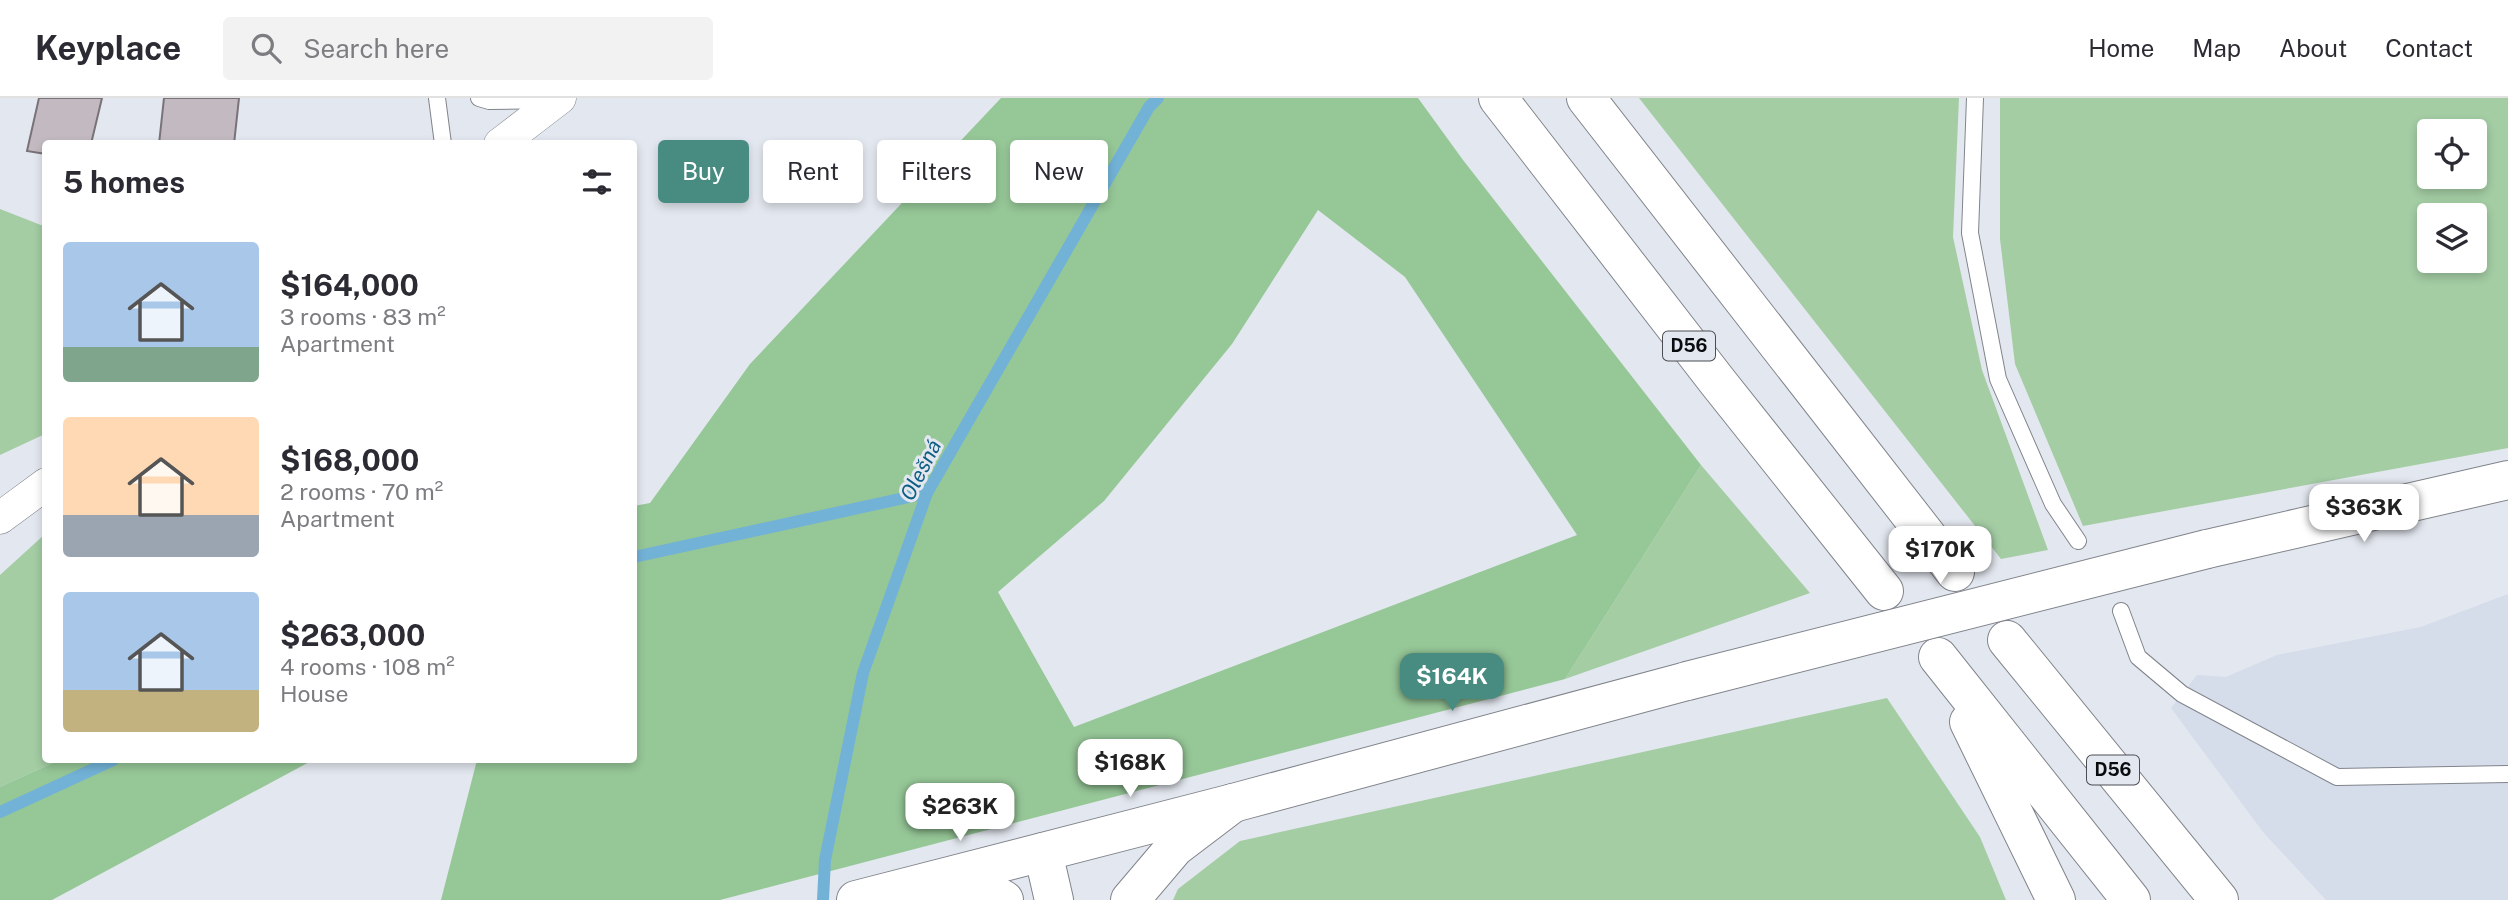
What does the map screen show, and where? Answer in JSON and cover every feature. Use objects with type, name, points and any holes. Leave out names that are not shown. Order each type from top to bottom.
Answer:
[{"type":"main road","name":"D56","points":[[1498,98],[1884,591]]},
{"type":"main road","points":[[1586,98],[1955,572]]},
{"type":"main road","points":[[856,900],[1233,803],[1687,681],[2207,549],[2508,480]]},
{"type":"main road","name":"D56","points":[[2007,640],[2219,900]]},
{"type":"main road","points":[[2056,900],[1938,657],[2131,900]]},
{"type":"main road","points":[[1130,900],[1175,847],[1233,803]]},
{"type":"main road","points":[[1043,852],[1054,900]]},
{"type":"main road","points":[[893,891],[985,889],[1004,900]]},
{"type":"street","points":[[505,140],[559,99]]},
{"type":"street","points":[[0,518],[42,487]]},
{"type":"lane","points":[[436,98],[442,140]]},
{"type":"lane","points":[[479,98],[489,101],[559,99]]},
{"type":"lane","points":[[1975,98],[1970,233],[1998,379],[2053,504],[2078,541]]},
{"type":"lane","points":[[2121,611],[2138,657],[2182,694],[2337,777],[2508,774]]},
{"type":"shaded area","points":[[2508,594],[2508,900],[2326,900],[2263,832],[2171,708],[2197,675],[2226,677],[2277,655],[2421,627]]},
{"type":"green space","points":[[1001,98],[1418,98],[1463,160],[1701,465],[1565,679],[720,900],[441,900],[476,763],[637,763],[637,505],[650,503],[750,364],[902,203],[996,203],[996,140],[961,140]],"holes":[[[1318,210],[1405,277],[1577,535],[1074,727],[998,592],[1104,501],[1232,344]]]},
{"type":"green space","points":[[1639,98],[1959,98],[1953,237],[1982,370],[2048,550],[2001,559]]},
{"type":"green space","points":[[2000,98],[2508,98],[2508,448],[2083,526],[2015,364],[2000,239]]},
{"type":"green space","points":[[0,209],[42,225],[42,435],[0,455]]},
{"type":"green space","points":[[1701,465],[1810,593],[1565,679]]},
{"type":"green space","points":[[42,537],[42,763],[52,763],[0,787],[0,575]]},
{"type":"green space","points":[[1887,698],[1980,837],[2006,900],[1173,900],[1178,889],[1240,841]]},
{"type":"green space","points":[[52,763],[307,763],[52,900],[0,900],[0,787]]},
{"type":"building","points":[[39,98],[102,98],[92,140],[42,140],[42,153],[27,151]]},
{"type":"building","points":[[164,98],[239,98],[234,140],[159,140]]},
{"type":"waterway","name":"Olešná","points":[[823,900],[825,860],[863,673],[927,493],[1149,107],[1158,98]]},
{"type":"waterway","points":[[637,556],[927,493]]},
{"type":"waterway","points":[[0,812],[106,763]]}]
